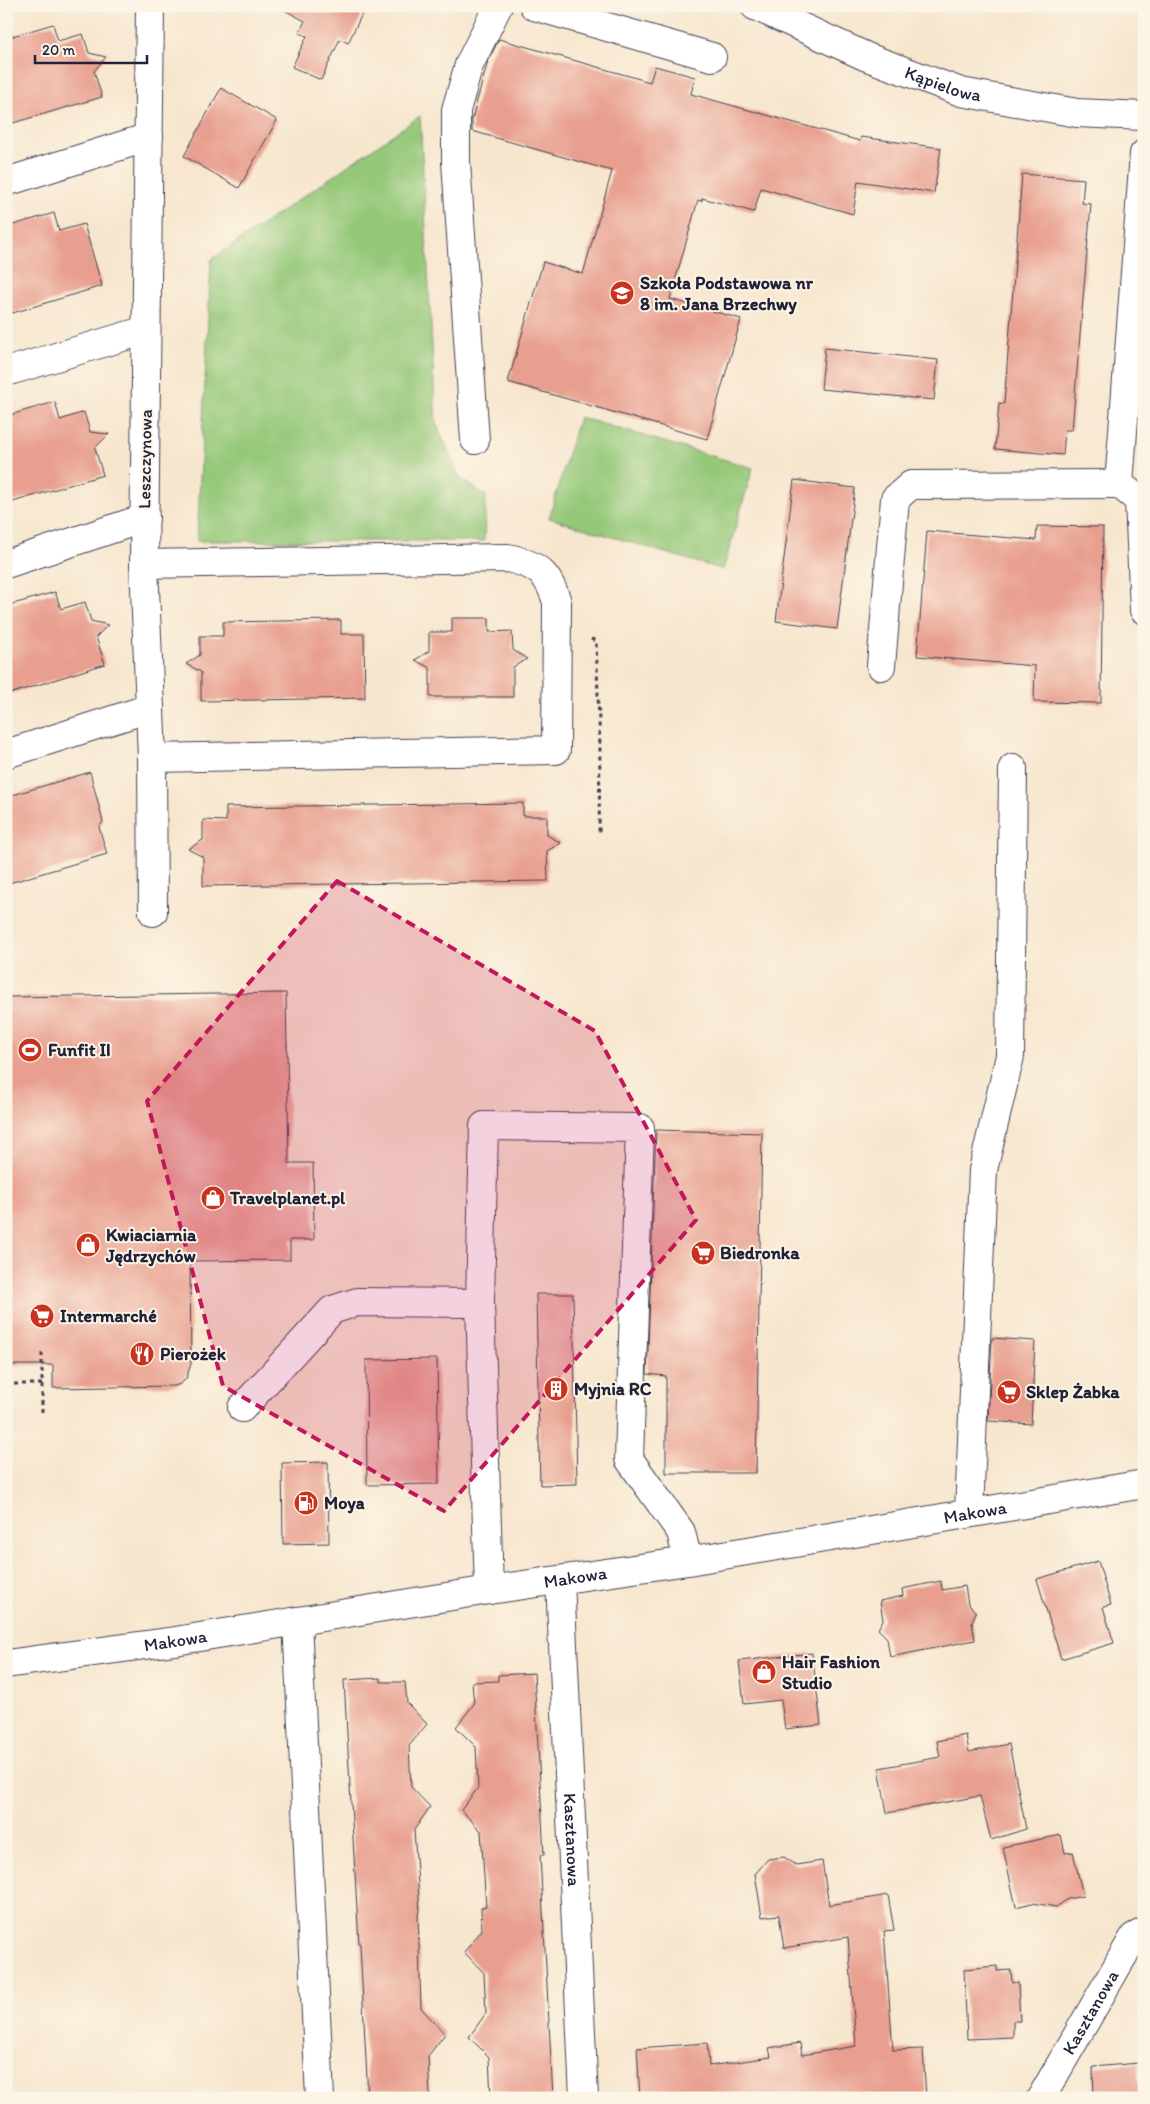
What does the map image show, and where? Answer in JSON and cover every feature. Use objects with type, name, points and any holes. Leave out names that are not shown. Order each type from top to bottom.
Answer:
[{"type":"street","name":"Leszczynowa","points":[[150,6],[144,564],[152,758],[153,912]]},
{"type":"street","points":[[475,440],[456,162],[456,110],[469,65],[498,6]]},
{"type":"street","points":[[534,6],[712,57]]},
{"type":"street","name":"Kąpielowa","points":[[755,6],[867,57],[961,92],[1077,113],[1144,116]]},
{"type":"street","points":[[6,182],[149,137]]},
{"type":"street","points":[[1119,484],[1144,154]]},
{"type":"street","points":[[6,372],[146,330]]},
{"type":"street","points":[[881,666],[895,499],[911,485],[1119,484],[1139,500],[1144,610]]},
{"type":"street","points":[[6,564],[145,518]]},
{"type":"street","points":[[144,564],[508,558],[526,562],[542,572],[557,602],[556,750],[152,758]]},
{"type":"street","points":[[6,754],[150,708]]},
{"type":"street","points":[[969,1513],[983,1170],[1010,1056],[1013,768]]},
{"type":"street","points":[[489,1590],[480,1303],[484,1126],[640,1128],[629,1459],[681,1532],[688,1561]]},
{"type":"street","points":[[242,1408],[332,1310],[357,1302],[480,1303]]},
{"type":"street","name":"Makowa","points":[[6,1664],[175,1641],[489,1590],[688,1561],[1144,1484]]},
{"type":"street","name":"Kasztanowa","points":[[560,1581],[584,2098]]},
{"type":"street","points":[[296,1621],[320,2098]]},
{"type":"street","name":"Kasztanowa","points":[[1041,2098],[1134,1937],[1144,1932]]},
{"type":"path","points":[[557,621],[596,641],[600,747],[599,835]]},
{"type":"path","points":[[42,1353],[42,1412]]},
{"type":"path","points":[[6,1384],[42,1384]]},
{"type":"highlighted area","points":[[337,881],[595,1031],[696,1220],[444,1511],[223,1386],[147,1101]]},
{"type":"green space","points":[[420,116],[436,423],[460,478],[486,496],[484,541],[197,541],[211,260]]},
{"type":"green space","points":[[579,417],[753,468],[723,570],[549,518]]},
{"type":"building","points":[[277,6],[366,6],[348,43],[340,39],[321,80],[292,67],[307,36],[299,33],[305,21]]},
{"type":"building","points":[[53,24],[58,41],[83,34],[89,53],[106,57],[94,71],[102,97],[6,125],[6,38]]},
{"type":"building","name":"Szkoła Podstawowa nr 8 im. Jana Brzechwy","points":[[499,39],[650,82],[655,66],[695,77],[691,94],[860,141],[861,137],[941,148],[934,193],[858,181],[853,214],[761,188],[754,212],[702,198],[702,201],[698,200],[670,299],[741,319],[707,439],[508,382],[543,262],[583,274],[612,171],[472,131],[472,119],[488,61]]},
{"type":"building","points":[[221,88],[277,120],[239,188],[184,156]]},
{"type":"building","points":[[1022,174],[1084,179],[1082,203],[1091,204],[1072,430],[1065,430],[1063,455],[995,449],[999,403],[1004,404]]},
{"type":"building","points":[[54,213],[59,231],[84,224],[102,286],[6,315],[6,227]]},
{"type":"building","points":[[825,348],[938,360],[934,400],[821,389]]},
{"type":"building","points":[[55,402],[60,420],[84,412],[90,432],[109,434],[95,448],[103,475],[6,504],[6,416]]},
{"type":"building","points":[[794,480],[855,488],[837,629],[776,621]]},
{"type":"building","points":[[1037,526],[1103,527],[1101,703],[1034,702],[1035,666],[917,656],[927,531],[1036,540]]},
{"type":"building","points":[[55,592],[61,609],[85,602],[91,621],[108,625],[96,637],[105,664],[6,695],[6,606]]},
{"type":"building","points":[[452,618],[489,618],[489,632],[512,631],[513,650],[527,659],[513,667],[513,697],[430,697],[430,668],[415,660],[429,651],[429,632],[452,632]]},
{"type":"building","points":[[341,620],[341,634],[364,634],[365,698],[201,701],[201,672],[186,664],[200,655],[200,636],[223,636],[223,622]]},
{"type":"building","points":[[90,772],[103,822],[99,827],[107,854],[6,884],[6,797]]},
{"type":"building","points":[[523,803],[523,816],[547,816],[547,835],[561,843],[547,851],[548,881],[203,886],[203,857],[188,849],[203,840],[203,820],[226,821],[226,807]]},
{"type":"building","points":[[286,993],[289,1163],[313,1163],[314,1240],[290,1240],[290,1260],[190,1261],[191,1364],[186,1379],[180,1384],[174,1386],[53,1388],[53,1365],[6,1365],[6,997]]},
{"type":"building","name":"Biedronka","points":[[656,1130],[762,1133],[756,1473],[666,1473],[666,1376],[647,1374]]},
{"type":"building","name":"Myjnia RC","points":[[536,1294],[573,1294],[577,1484],[540,1485]]},
{"type":"building","points":[[992,1338],[1035,1341],[1031,1424],[988,1421]]},
{"type":"building","points":[[437,1359],[439,1484],[367,1485],[366,1360]]},
{"type":"building","name":"Moya","points":[[328,1462],[329,1543],[283,1544],[282,1463]]},
{"type":"building","points":[[1098,1561],[1111,1605],[1103,1607],[1114,1643],[1061,1659],[1037,1579]]},
{"type":"building","points":[[941,1581],[942,1590],[965,1586],[968,1604],[976,1612],[972,1622],[975,1640],[890,1657],[887,1638],[878,1629],[883,1620],[880,1601],[903,1596],[902,1589]]},
{"type":"building","points":[[812,1653],[821,1725],[785,1729],[781,1700],[744,1704],[739,1661]]},
{"type":"building","points":[[534,1673],[544,1855],[540,1855],[553,2098],[491,2098],[489,2057],[469,2037],[486,2013],[484,1973],[464,1952],[482,1930],[481,1908],[486,1907],[481,1831],[461,1810],[478,1788],[476,1747],[456,1727],[474,1704],[472,1682],[498,1681],[498,1675]]},
{"type":"building","points":[[380,1678],[381,1682],[405,1682],[407,1703],[427,1724],[409,1746],[411,1787],[430,1807],[414,1830],[420,1912],[418,1914],[421,2008],[445,2034],[428,2056],[430,2098],[368,2098],[344,1680]]},
{"type":"building","points":[[966,1735],[969,1752],[1009,1744],[1026,1829],[991,1840],[980,1796],[887,1813],[879,1768],[940,1757],[937,1741]]},
{"type":"building","points":[[1061,1835],[1065,1853],[1073,1852],[1083,1896],[1068,1899],[1056,1907],[1032,1903],[1016,1907],[1003,1847]]},
{"type":"building","points":[[784,1857],[796,1865],[822,1861],[829,1905],[888,1895],[894,1930],[884,1931],[893,2050],[923,2049],[926,2098],[640,2098],[637,2048],[707,2043],[709,2066],[771,2057],[769,2048],[800,2043],[802,2055],[856,2046],[848,1937],[784,1948],[779,1915],[762,1917],[755,1874],[768,1859]]},
{"type":"building","points":[[997,1966],[997,1971],[1011,1970],[1012,1983],[1018,1982],[1020,2021],[1013,2021],[1013,2037],[967,2039],[964,1969]]},
{"type":"building","points":[[1138,2063],[1139,2098],[1094,2098],[1093,2067]]},
{"type":"place","name":"Szkoła Podstawowa nr 8 im. Jana Brzechwy","points":[[622,293]]},
{"type":"place","name":"Funfit II","points":[[30,1050]]},
{"type":"place","name":"Travelplanet.pl","points":[[213,1198]]},
{"type":"place","name":"Kwiaciarnia Jędrzychów","points":[[88,1245]]},
{"type":"place","name":"Biedronka","points":[[703,1253]]},
{"type":"place","name":"Intermarché","points":[[42,1316]]},
{"type":"place","name":"Pierożek","points":[[142,1354]]},
{"type":"place","name":"Myjnia RC","points":[[556,1389]]},
{"type":"place","name":"Sklep Żabka","points":[[1009,1392]]},
{"type":"place","name":"Moya","points":[[306,1503]]},
{"type":"place","name":"Hair Fashion Studio","points":[[764,1672]]}]
